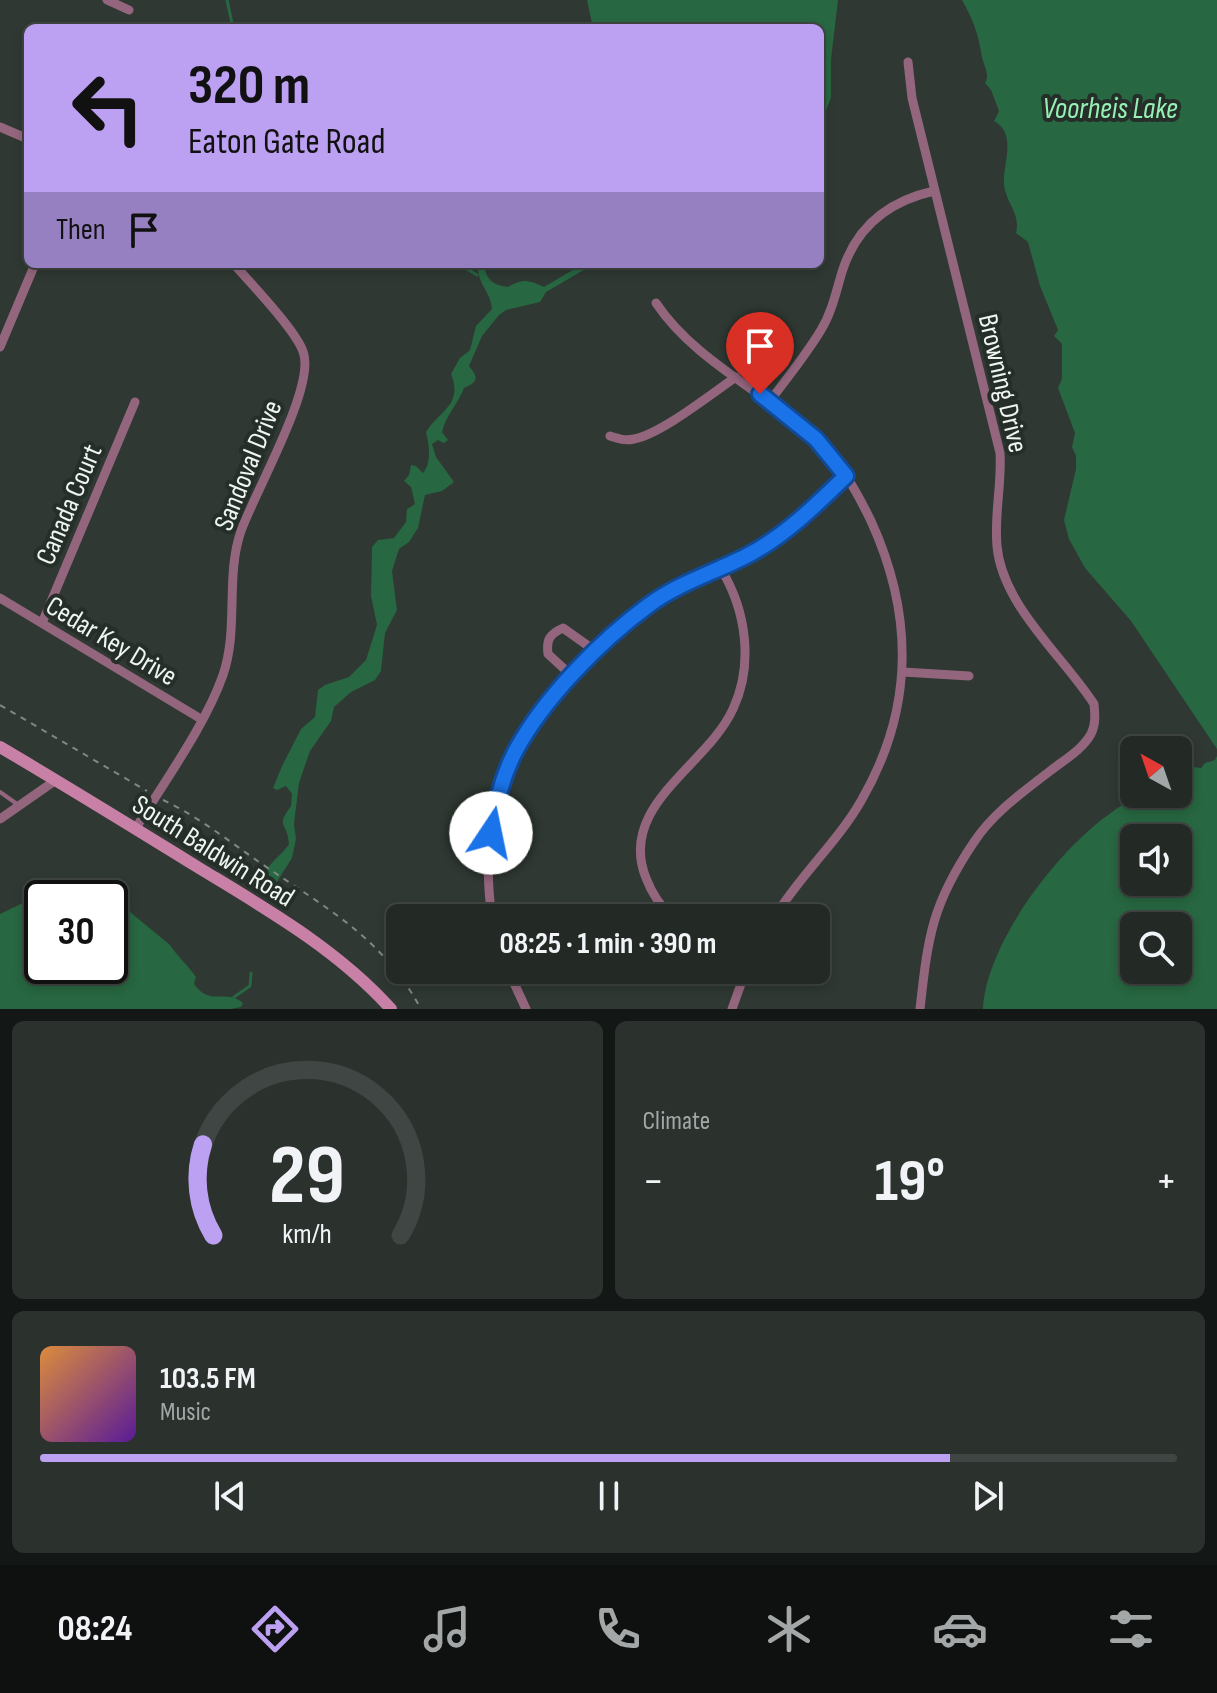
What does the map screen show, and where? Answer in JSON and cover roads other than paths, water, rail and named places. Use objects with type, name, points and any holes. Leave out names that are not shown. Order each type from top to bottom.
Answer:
[{"type":"main road","name":"South Baldwin Road","points":[[0,747],[136,828],[315,942],[368,983],[391,1009]]},
{"type":"street","points":[[107,0],[129,10]]},
{"type":"street","name":"Browning Drive","points":[[908,62],[912,98],[1000,453],[1002,481],[997,531],[1002,571],[1029,618],[1094,704],[1096,721],[1090,735],[1075,752],[1003,808],[976,838],[954,873],[942,894],[928,939],[920,1009]]},
{"type":"street","points":[[0,127],[24,137]]},
{"type":"street","points":[[770,401],[821,330],[834,303],[851,248],[859,236],[890,206],[913,195],[934,191]]},
{"type":"street","points":[[0,347],[33,268]]},
{"type":"street","name":"Sandoval Drive","points":[[136,828],[201,719],[222,677],[230,647],[234,562],[240,533],[298,399],[306,372],[304,353],[294,337],[237,268]]},
{"type":"street","points":[[656,303],[685,337],[816,439],[857,492],[885,552],[895,584],[903,672],[888,743],[861,802],[784,904]]},
{"type":"street","points":[[610,436],[622,441],[637,439],[672,420],[736,377]]},
{"type":"street","name":"Canada Court","points":[[42,623],[135,402]]},
{"type":"street","points":[[490,904],[488,851],[500,789],[515,752],[538,716],[594,650],[651,603],[775,538],[811,511],[846,476]]},
{"type":"street","points":[[662,904],[650,890],[641,868],[642,832],[650,812],[716,736],[733,709],[741,682],[745,634],[738,605],[721,569]]},
{"type":"street","name":"Cedar Key Drive","points":[[0,598],[201,719]]},
{"type":"street","points":[[572,676],[548,654],[546,642],[552,633],[563,628],[594,650]]},
{"type":"street","points":[[903,672],[969,676]]},
{"type":"street","points":[[0,819],[56,780]]},
{"type":"street","points":[[514,984],[526,1009]]},
{"type":"street","points":[[732,1009],[741,984]]},
{"type":"lane","points":[[0,792],[19,806]]},
{"type":"water","points":[[587,0],[838,0],[831,60],[831,98],[824,116],[824,24],[592,24]]},
{"type":"water","name":"Voorheis Lake","points":[[962,0],[1217,0],[1217,749],[1131,621],[1085,568],[1069,539],[1064,520],[1076,456],[1072,447],[1075,433],[1058,388],[1062,379],[1062,344],[1054,336],[1058,330],[1040,286],[1028,242],[1016,233],[1017,220],[1004,185],[1007,142],[1001,127],[994,121],[999,111],[985,83],[987,73],[977,34]]},
{"type":"water","points":[[485,268],[491,281],[498,285],[508,287],[526,281],[544,287],[576,268],[587,268],[546,292],[540,302],[506,310],[482,336],[469,366],[476,379],[464,388],[442,432],[448,440],[444,443],[438,440],[432,444],[436,457],[454,482],[442,491],[425,495],[418,528],[409,542],[399,549],[392,571],[397,610],[385,633],[381,671],[375,680],[351,692],[334,707],[331,721],[310,751],[299,783],[292,858],[273,888],[265,893],[267,870],[289,844],[283,821],[291,806],[292,794],[286,786],[277,790],[273,788],[301,729],[315,717],[318,690],[349,677],[366,660],[377,625],[371,596],[372,547],[378,540],[394,538],[406,522],[407,509],[415,504],[411,487],[404,481],[411,465],[423,473],[426,469],[429,453],[426,432],[449,406],[454,393],[451,374],[460,358],[470,350],[476,326],[492,309],[478,270]]},
{"type":"water","points":[[1217,756],[1217,1009],[983,1009],[988,980],[1000,949],[1017,917],[1063,856],[1120,807],[1192,808],[1192,767],[1201,768],[1215,760]]},
{"type":"water","points":[[24,902],[24,984],[128,984],[128,910],[170,945],[196,977],[194,984],[200,991],[243,1003],[241,1007],[231,1009],[0,1009],[0,914]]},
{"type":"waterway","points":[[227,0],[232,24]]},
{"type":"waterway","points":[[466,268],[477,275]]},
{"type":"waterway","points":[[234,997],[250,986],[251,973]]}]
